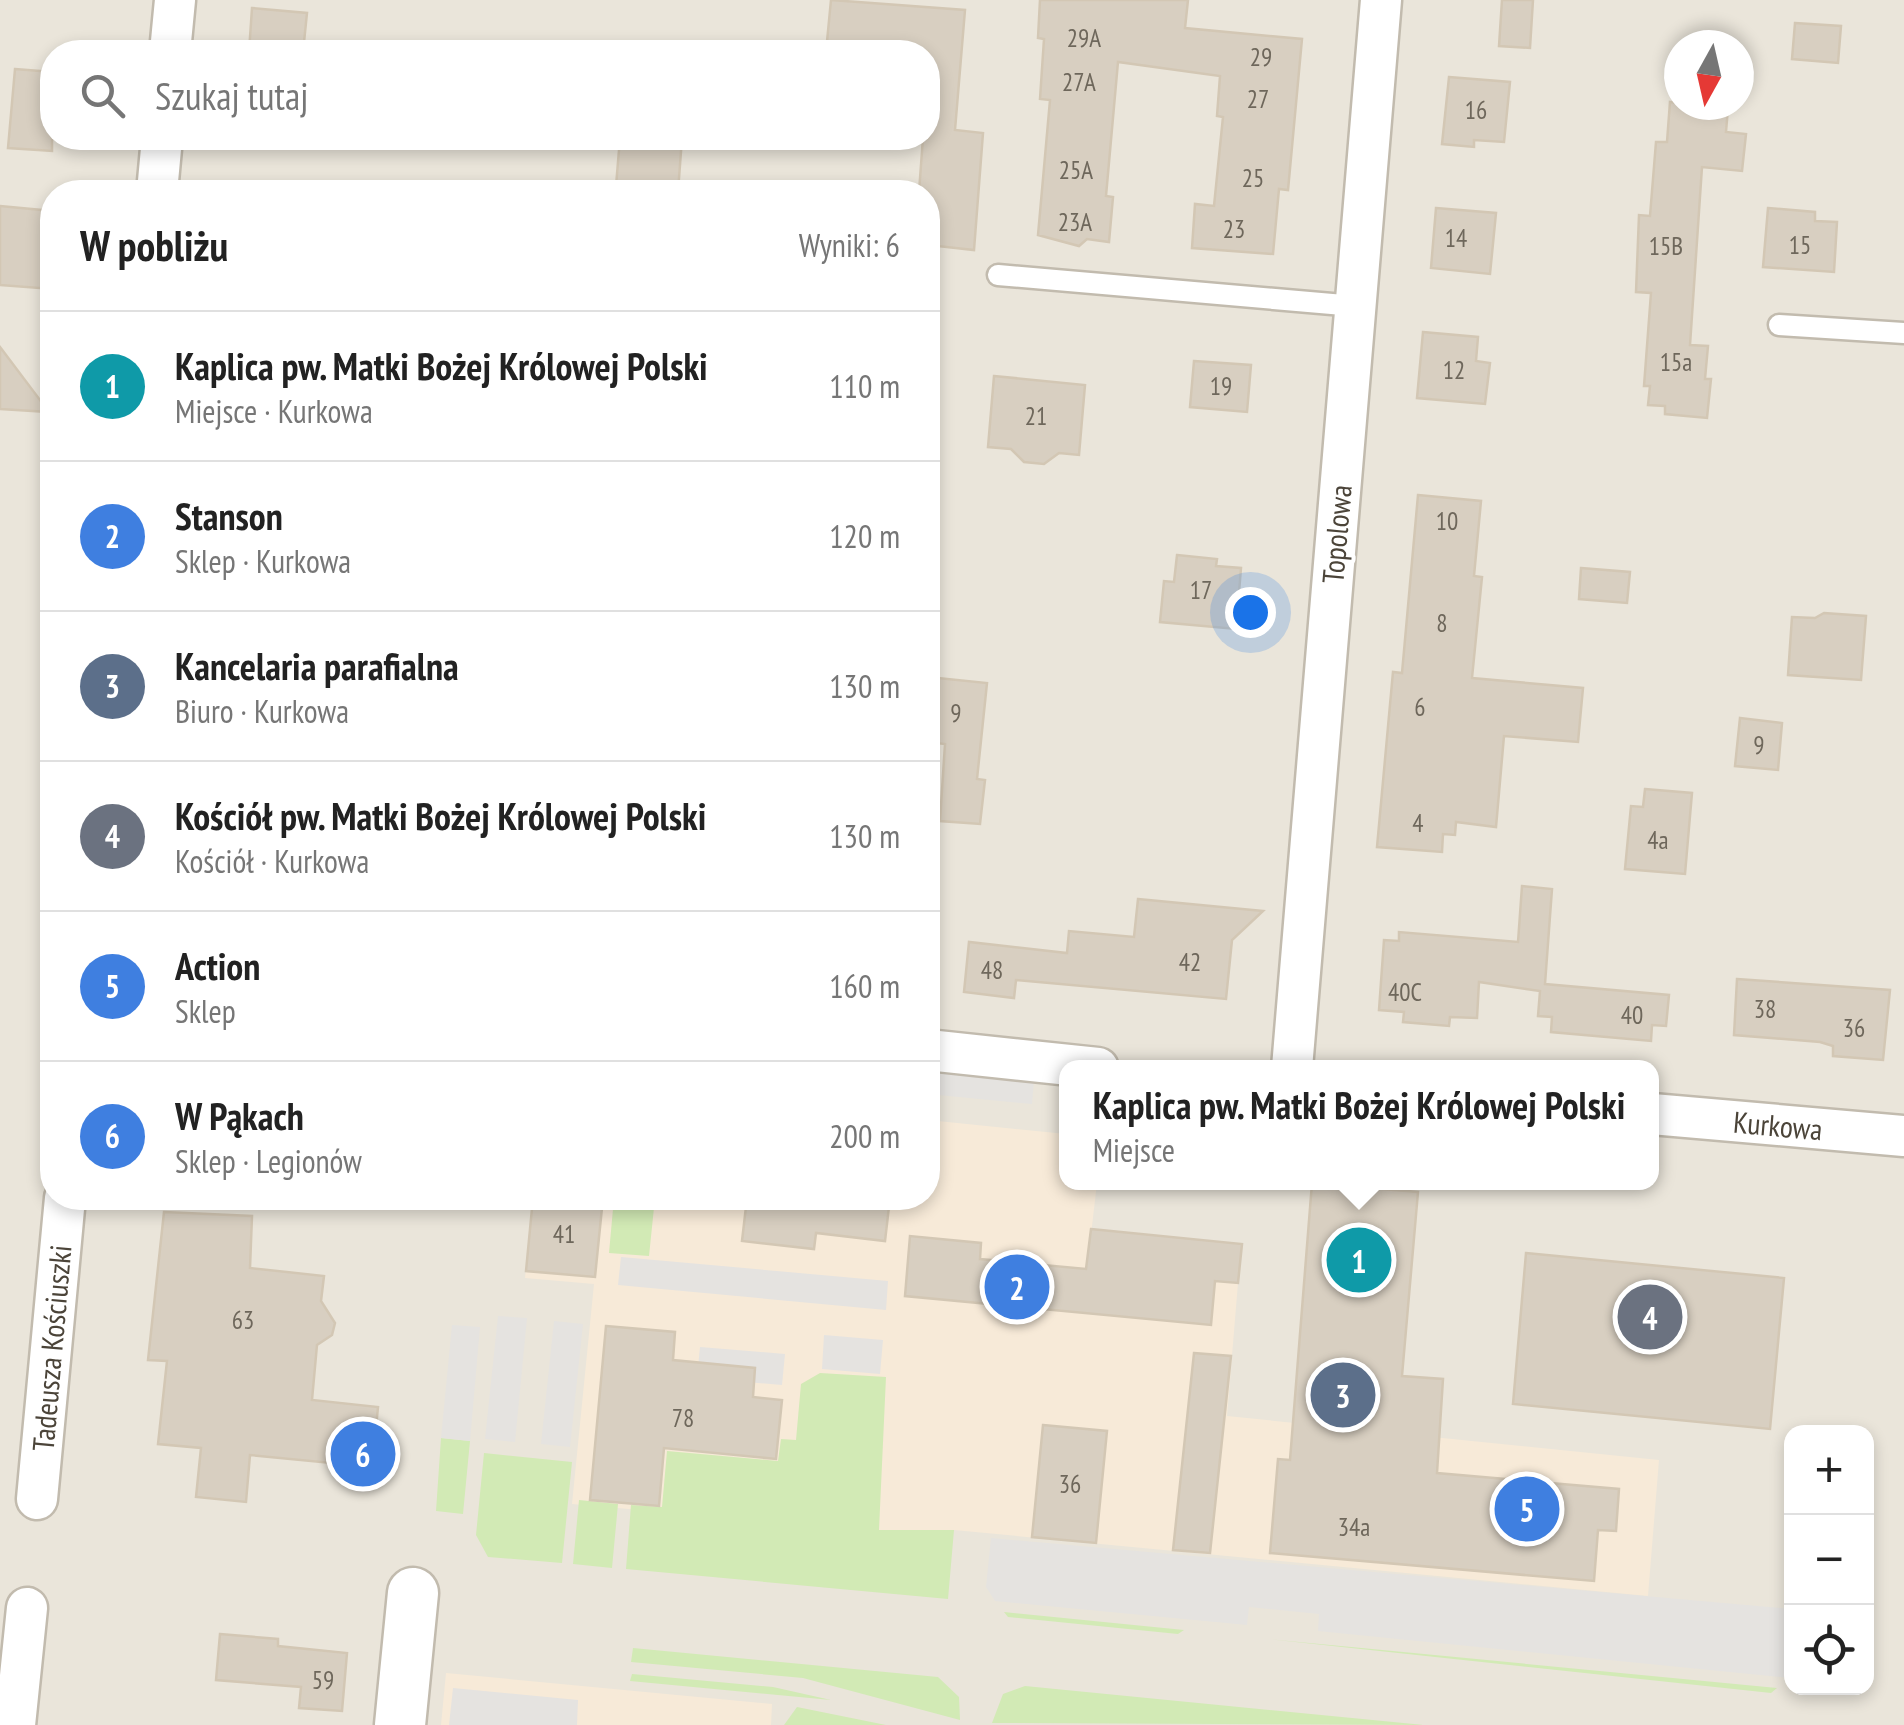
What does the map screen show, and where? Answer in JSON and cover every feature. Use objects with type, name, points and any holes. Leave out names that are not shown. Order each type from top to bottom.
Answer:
[{"type":"street","points":[[171,40],[175,0]]},
{"type":"street","name":"Topolowa","points":[[1293,1060],[1381,0]]},
{"type":"street","points":[[158,180],[161,150]]},
{"type":"street","points":[[940,1051],[1059,1064]]},
{"type":"street","name":"Kurkowa","points":[[1659,1115],[1904,1136]]},
{"type":"street","name":"Tadeusza Kościuszki","points":[[37,1499],[64,1210]]},
{"type":"street","points":[[400,1725],[412,1592]]},
{"type":"street","points":[[15,1725],[26,1608]]},
{"type":"lane","points":[[998,275],[1355,306]]},
{"type":"lane","points":[[1779,325],[1904,333]]},
{"type":"shaded area","points":[[0,0],[1904,0],[1904,1725],[0,1725]]},
{"type":"shaded area","points":[[940,1070],[1034,1080],[1032,1104],[940,1095]]},
{"type":"shaded area","points":[[940,1121],[1059,1133],[1059,1190],[1096,1190],[1087,1269],[1238,1283],[1227,1416],[1659,1460],[1648,1596],[954,1530],[879,1531],[572,1504],[594,1284],[525,1278],[532,1210],[940,1210]]},
{"type":"shaded area","points":[[621,1257],[888,1281],[886,1310],[618,1285]]},
{"type":"shaded area","points":[[498,1316],[527,1318],[515,1442],[485,1439]]},
{"type":"shaded area","points":[[554,1321],[583,1324],[570,1447],[541,1444]]},
{"type":"shaded area","points":[[452,1325],[480,1327],[470,1441],[441,1438]]},
{"type":"shaded area","points":[[824,1335],[883,1340],[880,1374],[822,1369]]},
{"type":"shaded area","points":[[700,1347],[785,1354],[782,1385],[697,1378]]},
{"type":"shaded area","points":[[991,1538],[1784,1608],[1784,1677],[1318,1631],[1319,1614],[1249,1607],[1247,1625],[995,1601],[986,1587]]},
{"type":"shaded area","points":[[446,1673],[772,1704],[771,1725],[441,1725]]},
{"type":"shaded area","points":[[453,1688],[578,1700],[577,1725],[449,1725]]},
{"type":"green space","points":[[613,1210],[654,1210],[649,1256],[609,1253]]},
{"type":"green space","points":[[820,1373],[886,1377],[879,1530],[954,1530],[948,1599],[626,1569],[631,1505],[662,1507],[667,1451],[778,1461],[781,1439],[796,1440],[801,1384]]},
{"type":"green space","points":[[441,1438],[470,1441],[463,1514],[436,1511]]},
{"type":"green space","points":[[484,1453],[572,1462],[562,1563],[488,1557],[476,1535]]},
{"type":"green space","points":[[579,1500],[618,1504],[612,1568],[573,1564]]},
{"type":"green space","points":[[1004,1612],[1184,1630],[1178,1634],[1008,1617]]},
{"type":"green space","points":[[1268,1639],[1777,1688],[1771,1693]]},
{"type":"green space","points":[[633,1648],[938,1677],[959,1697],[960,1720],[803,1678],[631,1662]]},
{"type":"green space","points":[[632,1674],[773,1687],[831,1700],[630,1681]]},
{"type":"green space","points":[[1025,1686],[1424,1725],[992,1723],[1003,1694]]},
{"type":"green space","points":[[797,1707],[886,1725],[784,1725]]},
{"type":"building","points":[[831,0],[965,10],[955,130],[983,133],[974,250],[940,246],[940,180],[920,180],[922,150],[940,150],[940,40],[827,40]]},
{"type":"building","points":[[1040,0],[1188,0],[1185,28],[1302,39],[1288,190],[1279,189],[1273,254],[1192,248],[1195,204],[1214,206],[1223,117],[1217,116],[1220,76],[1118,62],[1106,196],[1113,197],[1109,242],[1087,239],[1079,246],[1038,235],[1050,100],[1040,99],[1044,39],[1038,38]]},
{"type":"building","points":[[1502,0],[1533,0],[1530,48],[1499,46]]},
{"type":"building","points":[[252,8],[307,13],[304,40],[250,40]]},
{"type":"building","points":[[1795,23],[1841,26],[1838,63],[1792,59]]},
{"type":"building","points":[[15,69],[40,71],[40,150],[52,151],[8,148]]},
{"type":"building","points":[[1449,77],[1510,82],[1504,142],[1474,140],[1474,147],[1442,144]]},
{"type":"building","points":[[1669,120],[1727,120],[1726,132],[1746,134],[1742,171],[1702,167],[1690,345],[1708,346],[1705,379],[1711,379],[1707,418],[1665,414],[1665,406],[1648,405],[1650,386],[1644,386],[1651,293],[1636,292],[1639,215],[1650,216],[1656,142],[1667,142]]},
{"type":"building","points":[[619,150],[681,150],[679,180],[616,180]]},
{"type":"building","points":[[0,206],[40,210],[40,288],[0,285]]},
{"type":"building","points":[[1436,208],[1496,213],[1490,274],[1431,268]]},
{"type":"building","points":[[1768,208],[1815,212],[1815,221],[1837,222],[1834,272],[1763,267]]},
{"type":"building","points":[[1423,332],[1478,337],[1476,361],[1490,363],[1485,404],[1417,398]]},
{"type":"building","points":[[0,347],[40,400],[40,411],[0,409]]},
{"type":"building","points":[[1194,361],[1251,365],[1247,412],[1190,407]]},
{"type":"building","points":[[994,376],[1085,385],[1079,455],[1059,453],[1044,464],[1024,462],[1011,449],[988,447]]},
{"type":"building","points":[[1418,495],[1481,501],[1474,576],[1482,577],[1472,678],[1583,688],[1578,742],[1504,736],[1496,827],[1456,822],[1455,835],[1443,834],[1442,852],[1377,847],[1393,672],[1402,673]]},
{"type":"building","points":[[1177,555],[1217,559],[1216,566],[1241,568],[1236,629],[1160,622],[1164,581],[1174,582]]},
{"type":"building","points":[[1581,568],[1630,572],[1627,603],[1579,599]]},
{"type":"building","points":[[1824,613],[1866,616],[1861,680],[1788,675],[1792,617],[1815,618]]},
{"type":"building","points":[[940,678],[987,683],[977,779],[985,780],[980,824],[940,821],[945,744],[940,743]]},
{"type":"building","points":[[1740,718],[1782,723],[1778,770],[1735,766]]},
{"type":"building","points":[[1645,789],[1692,793],[1685,874],[1625,869],[1631,806],[1643,807]]},
{"type":"building","points":[[1522,886],[1552,889],[1545,984],[1669,995],[1666,1026],[1652,1025],[1651,1041],[1551,1032],[1552,1017],[1538,1016],[1540,991],[1479,982],[1477,1018],[1450,1017],[1449,1026],[1403,1022],[1404,1012],[1379,1010],[1384,940],[1399,941],[1399,932],[1518,942]]},
{"type":"building","points":[[1138,899],[1263,911],[1232,940],[1226,999],[1016,980],[1014,998],[964,992],[969,942],[1067,953],[1069,931],[1134,937]]},
{"type":"building","points":[[1737,979],[1890,990],[1883,1060],[1833,1056],[1833,1046],[1820,1042],[1734,1035]]},
{"type":"building","points":[[1311,1190],[1418,1192],[1402,1376],[1443,1379],[1437,1473],[1619,1489],[1616,1531],[1598,1530],[1594,1581],[1270,1553],[1278,1459],[1290,1460]]},
{"type":"building","points":[[532,1210],[602,1210],[595,1277],[526,1271]]},
{"type":"building","points":[[746,1210],[889,1210],[885,1241],[816,1233],[814,1249],[742,1241]]},
{"type":"building","points":[[164,1212],[252,1216],[250,1268],[324,1276],[321,1301],[335,1323],[332,1335],[317,1345],[312,1400],[378,1407],[372,1467],[250,1455],[246,1502],[196,1497],[201,1448],[158,1444],[167,1361],[148,1360]]},
{"type":"building","points":[[1091,1229],[1242,1244],[1238,1283],[1215,1281],[1211,1325],[905,1296],[910,1236],[981,1243],[980,1259],[1086,1269]]},
{"type":"building","points":[[1526,1253],[1784,1278],[1770,1429],[1513,1404]]},
{"type":"building","points":[[606,1326],[675,1332],[673,1360],[755,1368],[753,1397],[782,1400],[776,1459],[664,1448],[659,1506],[590,1500]]},
{"type":"building","points":[[1194,1353],[1231,1356],[1210,1553],[1173,1550]]},
{"type":"building","points":[[1043,1425],[1107,1431],[1096,1543],[1032,1537]]},
{"type":"building","points":[[220,1634],[278,1639],[278,1646],[347,1653],[342,1711],[299,1708],[301,1687],[216,1680]]},
{"type":"place","name":"Kaplica pw. Matki Bożej Królowej Polski","points":[[1359,1260]]},
{"type":"place","name":"Stanson","points":[[1017,1287]]},
{"type":"place","name":"Kościół pw. Matki Bożej Królowej Polski","points":[[1650,1317]]},
{"type":"place","name":"Kancelaria parafialna","points":[[1343,1395]]},
{"type":"place","name":"W Pąkach","points":[[363,1454]]},
{"type":"place","name":"Action","points":[[1527,1509]]}]
